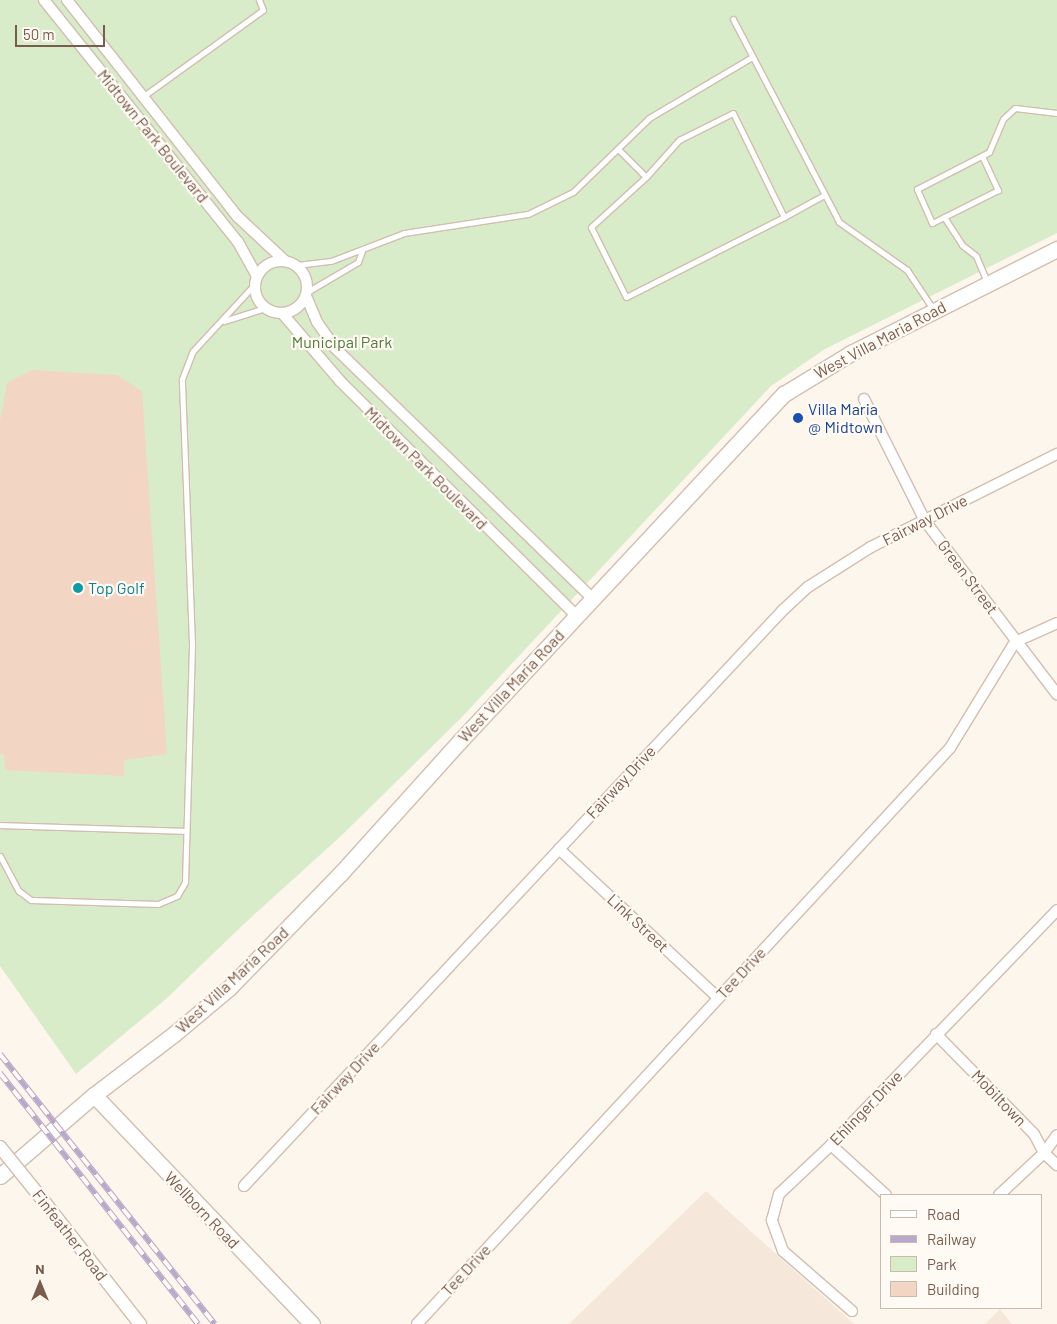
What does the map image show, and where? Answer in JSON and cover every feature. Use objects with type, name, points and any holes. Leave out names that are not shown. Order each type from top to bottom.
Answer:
[{"type":"main road","name":"West Villa Maria Road","points":[[0,1176],[94,1095],[174,1034],[229,988],[341,873],[576,616],[784,394],[851,353],[1057,249]]},
{"type":"main road","name":"Wellborn Road","points":[[94,1095],[312,1324]]},
{"type":"street","name":"Midtown Park Boulevard","points":[[44,0],[238,242],[255,280]]},
{"type":"street","name":"Midtown Park Boulevard","points":[[67,0],[144,95],[238,217],[285,261]]},
{"type":"street","points":[[285,261],[297,265],[306,277],[306,294],[296,308],[282,313],[265,308],[259,302],[255,280],[268,263],[285,261]]},
{"type":"street","name":"Midtown Park Boulevard","points":[[306,294],[317,322],[335,348],[592,599]]},
{"type":"street","name":"Midtown Park Boulevard","points":[[282,313],[340,381],[576,616]]},
{"type":"street","name":"Green Street","points":[[864,399],[925,521],[1015,642],[1057,694]]},
{"type":"street","name":"Fairway Drive","points":[[244,1186],[559,849],[808,587],[871,547],[1057,454]]},
{"type":"street","points":[[1015,642],[1057,623]]},
{"type":"street","name":"Tee Drive","points":[[417,1324],[950,748],[1015,642]]},
{"type":"street","name":"Link Street","points":[[559,849],[718,998]]},
{"type":"street","name":"Ehlinger Drive","points":[[852,1311],[782,1251],[772,1220],[779,1194],[831,1145],[1057,910]]},
{"type":"street","name":"Mobiltown","points":[[936,1034],[1034,1134],[1044,1153],[1057,1165]]},
{"type":"street","points":[[1000,1194],[1044,1153],[1057,1135]]},
{"type":"street","points":[[831,1145],[885,1194]]},
{"type":"street","name":"Finfeather Road","points":[[0,1147],[140,1324]]},
{"type":"lane","points":[[144,95],[263,10],[259,0]]},
{"type":"lane","points":[[733,19],[839,222],[907,270],[935,311]]},
{"type":"lane","points":[[297,265],[331,261],[362,251],[404,233],[528,214],[573,192],[619,150],[649,118],[752,57]]},
{"type":"lane","points":[[982,156],[998,190],[932,223],[917,189],[989,152],[1003,119],[1015,108],[1057,113]]},
{"type":"lane","points":[[784,217],[733,113],[679,140],[646,177],[591,227],[626,297],[784,217],[824,194]]},
{"type":"lane","points":[[619,150],[646,177]]},
{"type":"lane","points":[[944,217],[962,245],[976,256],[988,284]]},
{"type":"lane","points":[[306,294],[358,262],[362,251]]},
{"type":"lane","points":[[0,856],[19,892],[31,900],[158,904],[177,896],[185,882],[192,644],[182,379],[193,351],[223,321],[255,280]]},
{"type":"lane","points":[[223,321],[265,308]]},
{"type":"lane","points":[[0,825],[186,831]]},
{"type":"shaded area","points":[[706,1191],[854,1324],[569,1324]]},
{"type":"shaded area","points":[[1000,1309],[1012,1324],[985,1324]]},
{"type":"green space","name":"Municipal Park","points":[[0,0],[1057,0],[1057,233],[825,349],[771,386],[461,718],[341,836],[246,922],[166,999],[76,1074],[0,966]]},
{"type":"building","name":"Top Golf","points":[[32,370],[117,375],[142,391],[167,754],[124,760],[124,776],[5,770],[4,754],[0,754],[0,422],[7,383]]},
{"type":"railway","points":[[0,1054],[215,1324]]},
{"type":"railway","points":[[0,1073],[198,1324]]},
{"type":"place","name":"Villa Maria @ Midtown","points":[[798,418]]},
{"type":"place","name":"Top Golf","points":[[78,588]]}]
